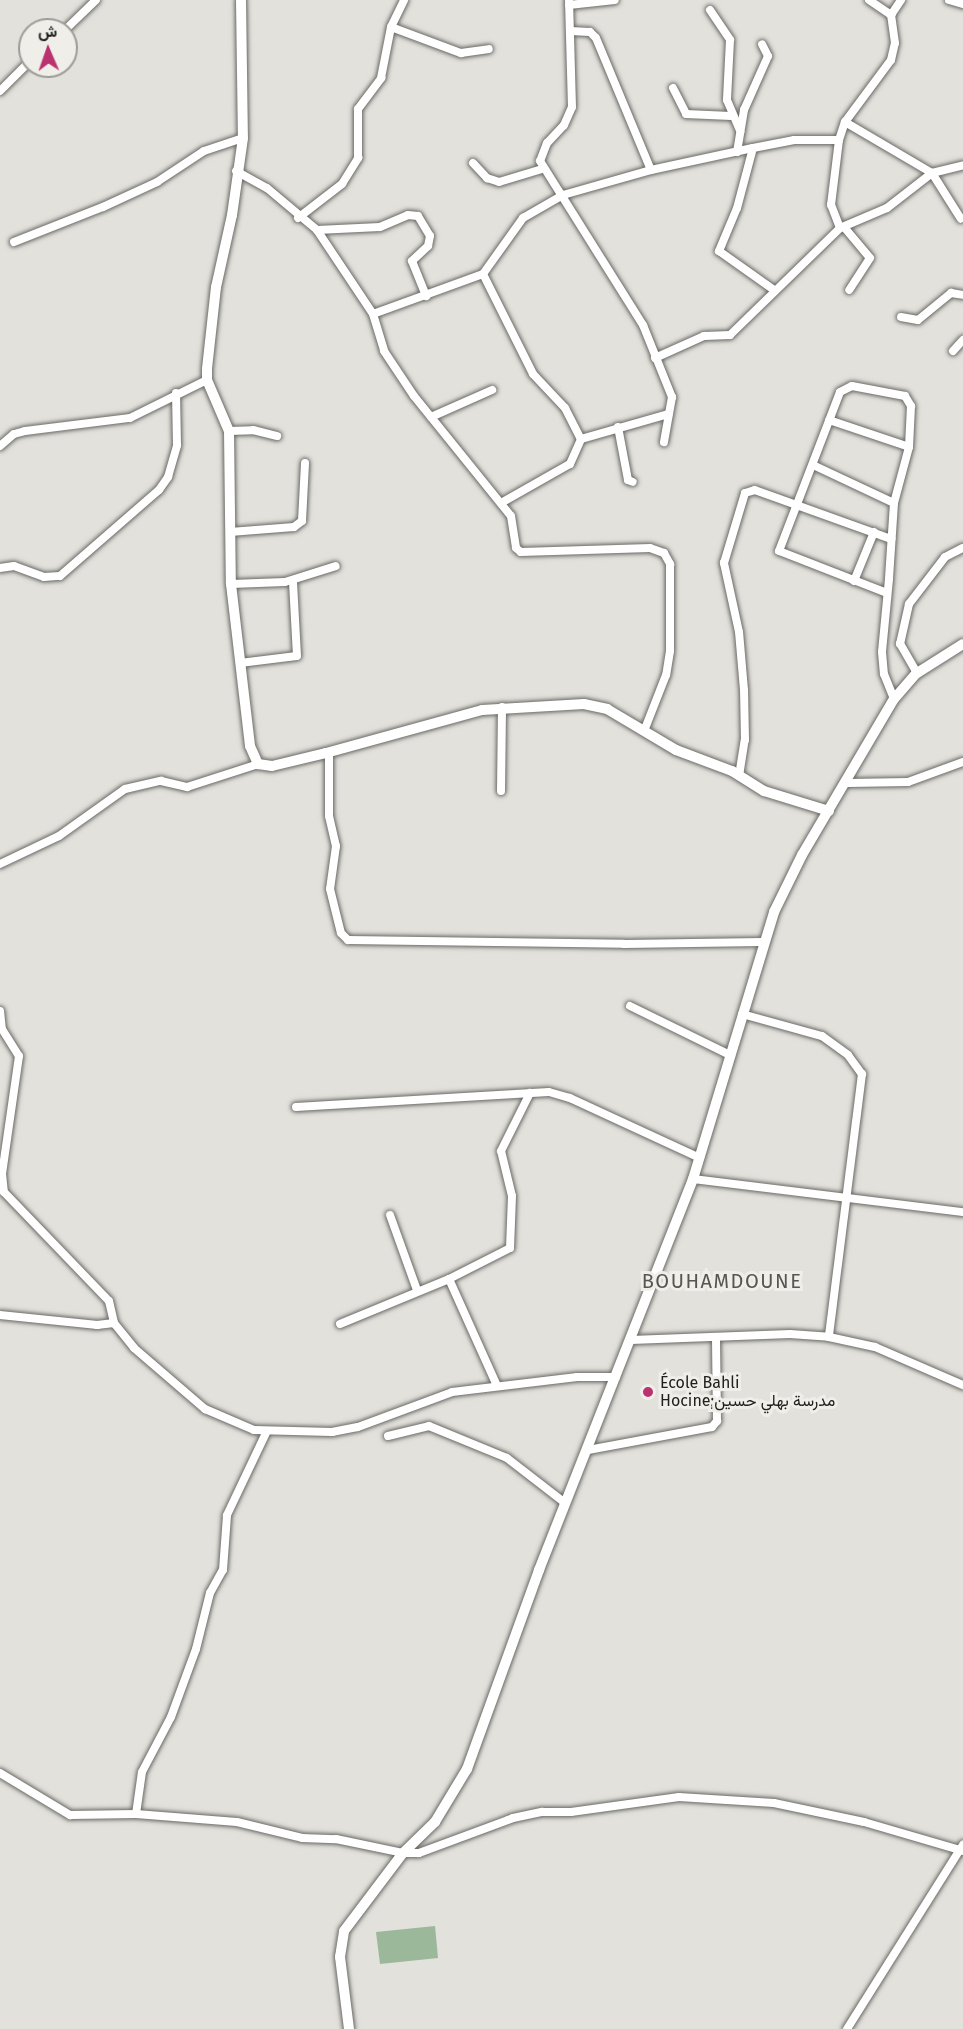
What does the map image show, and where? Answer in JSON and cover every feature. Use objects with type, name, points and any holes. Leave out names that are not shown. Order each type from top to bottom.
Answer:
[{"type":"main road","points":[[241,0],[243,138],[236,171],[232,215],[213,312],[207,380],[229,430],[231,584],[250,746],[258,764],[272,766],[329,753],[502,707],[596,706],[778,797],[829,812]]},
{"type":"main road","points":[[349,2029],[341,1938],[403,1853],[435,1822],[467,1769],[565,1503],[588,1450],[693,1179],[762,942],[802,855],[848,783],[894,699],[917,673],[963,644]]},
{"type":"street","points":[[77,18],[96,0]]},
{"type":"street","points":[[298,218],[342,184],[358,158],[358,109],[381,78],[391,27],[404,0]]},
{"type":"street","points":[[615,0],[569,3],[572,107],[564,125],[541,153],[542,169],[563,195],[636,309],[672,397],[664,442]]},
{"type":"street","points":[[869,0],[891,15]]},
{"type":"street","points":[[849,290],[870,258],[842,228],[831,199],[838,140],[845,122],[891,60],[895,42],[891,15],[901,0]]},
{"type":"street","points":[[949,0],[963,4]]},
{"type":"street","points":[[710,10],[731,48],[726,87],[731,116],[740,131]]},
{"type":"street","points":[[391,27],[461,53],[489,49]]},
{"type":"street","points":[[570,31],[590,33],[596,38],[651,170]]},
{"type":"street","points":[[736,152],[744,110],[768,56],[762,44]]},
{"type":"street","points":[[0,91],[18,73]]},
{"type":"street","points":[[673,88],[686,114],[731,116]]},
{"type":"street","points":[[845,122],[932,173],[961,219]]},
{"type":"street","points":[[14,243],[103,207],[157,182],[204,151],[243,138]]},
{"type":"street","points":[[373,314],[483,274],[523,218],[563,195],[651,170],[753,148],[794,140],[838,140]]},
{"type":"street","points":[[753,148],[737,208],[719,251],[774,290]]},
{"type":"street","points":[[473,163],[487,178],[499,182],[542,169]]},
{"type":"street","points":[[655,358],[704,336],[730,335],[774,290],[842,228],[887,208],[932,173],[963,165]]},
{"type":"street","points":[[236,171],[267,188],[298,218],[317,230],[373,314],[384,351],[431,417],[511,516],[516,548],[521,552],[650,549],[664,553],[670,564],[670,651],[666,675],[644,731]]},
{"type":"street","points":[[317,230],[380,226],[408,215],[418,216],[430,236],[428,246],[412,261],[426,296]]},
{"type":"street","points":[[483,274],[533,374],[565,408],[581,439]]},
{"type":"street","points":[[901,317],[918,320],[951,293],[963,295]]},
{"type":"street","points":[[952,351],[963,340]]},
{"type":"street","points":[[0,446],[14,434],[25,431],[130,418],[176,393],[207,380]]},
{"type":"street","points":[[887,593],[780,553],[840,392],[852,386],[905,396],[911,406],[909,447],[894,503],[887,593],[883,663],[888,687],[894,699]]},
{"type":"street","points":[[431,417],[492,390]]},
{"type":"street","points":[[0,568],[14,566],[44,577],[60,576],[159,490],[168,477],[177,445],[176,393]]},
{"type":"street","points":[[501,503],[570,464],[581,439],[668,414]]},
{"type":"street","points":[[829,420],[909,447]]},
{"type":"street","points":[[618,427],[628,480],[633,482]]},
{"type":"street","points":[[229,430],[253,430],[277,436]]},
{"type":"street","points":[[230,532],[294,527],[302,521],[305,463]]},
{"type":"street","points":[[813,465],[894,503]]},
{"type":"street","points":[[739,776],[745,740],[744,690],[725,556],[747,490],[891,539]]},
{"type":"street","points":[[854,580],[874,532]]},
{"type":"street","points":[[917,673],[900,644],[909,604],[945,557],[963,548]]},
{"type":"street","points":[[231,584],[293,580],[336,566]]},
{"type":"street","points":[[240,663],[297,656],[293,580]]},
{"type":"street","points":[[501,791],[502,707]]},
{"type":"street","points":[[329,753],[329,816],[336,846],[330,889],[341,933],[348,940],[624,944],[762,942]]},
{"type":"street","points":[[848,783],[908,782],[963,762]]},
{"type":"street","points":[[0,864],[59,836],[125,789],[161,781],[187,787],[258,764]]},
{"type":"street","points":[[630,1006],[730,1055]]},
{"type":"street","points":[[0,1011],[2,1029],[19,1056],[2,1174],[4,1192],[109,1301],[114,1323],[134,1348],[205,1409],[266,1433],[309,1434],[358,1427],[452,1392],[577,1377],[616,1377]]},
{"type":"street","points":[[742,1014],[822,1036],[856,1064],[862,1078],[844,1197],[829,1337]]},
{"type":"street","points":[[296,1107],[530,1093],[570,1098],[700,1158]]},
{"type":"street","points":[[340,1324],[417,1290],[449,1279],[512,1246],[512,1196],[501,1151],[530,1093]]},
{"type":"street","points":[[693,1179],[963,1212]]},
{"type":"street","points":[[390,1215],[417,1290]]},
{"type":"street","points":[[449,1279],[497,1386]]},
{"type":"street","points":[[0,1315],[97,1325],[114,1323]]},
{"type":"street","points":[[631,1340],[716,1339],[790,1334],[829,1337],[875,1347],[963,1385]]},
{"type":"street","points":[[588,1450],[712,1427],[717,1421],[716,1339]]},
{"type":"street","points":[[388,1436],[429,1426],[507,1458],[565,1503]]},
{"type":"street","points":[[136,1814],[142,1772],[171,1717],[196,1649],[210,1593],[223,1570],[227,1515],[266,1433]]},
{"type":"street","points":[[0,1773],[69,1815],[136,1814],[237,1822],[302,1838],[336,1839],[403,1853],[419,1853],[513,1818],[542,1812],[571,1812],[679,1797],[774,1803],[864,1822],[962,1849],[847,2029]]},
{"type":"green space","points":[[435,1926],[438,1958],[380,1964],[376,1932]]},
{"type":"place","name":"École Bahli Hocine;مدرسة بهلي حسين","points":[[648,1392]]},
{"type":"district","name":"BOUHAMDOUNE","points":[[722,1281]]}]
